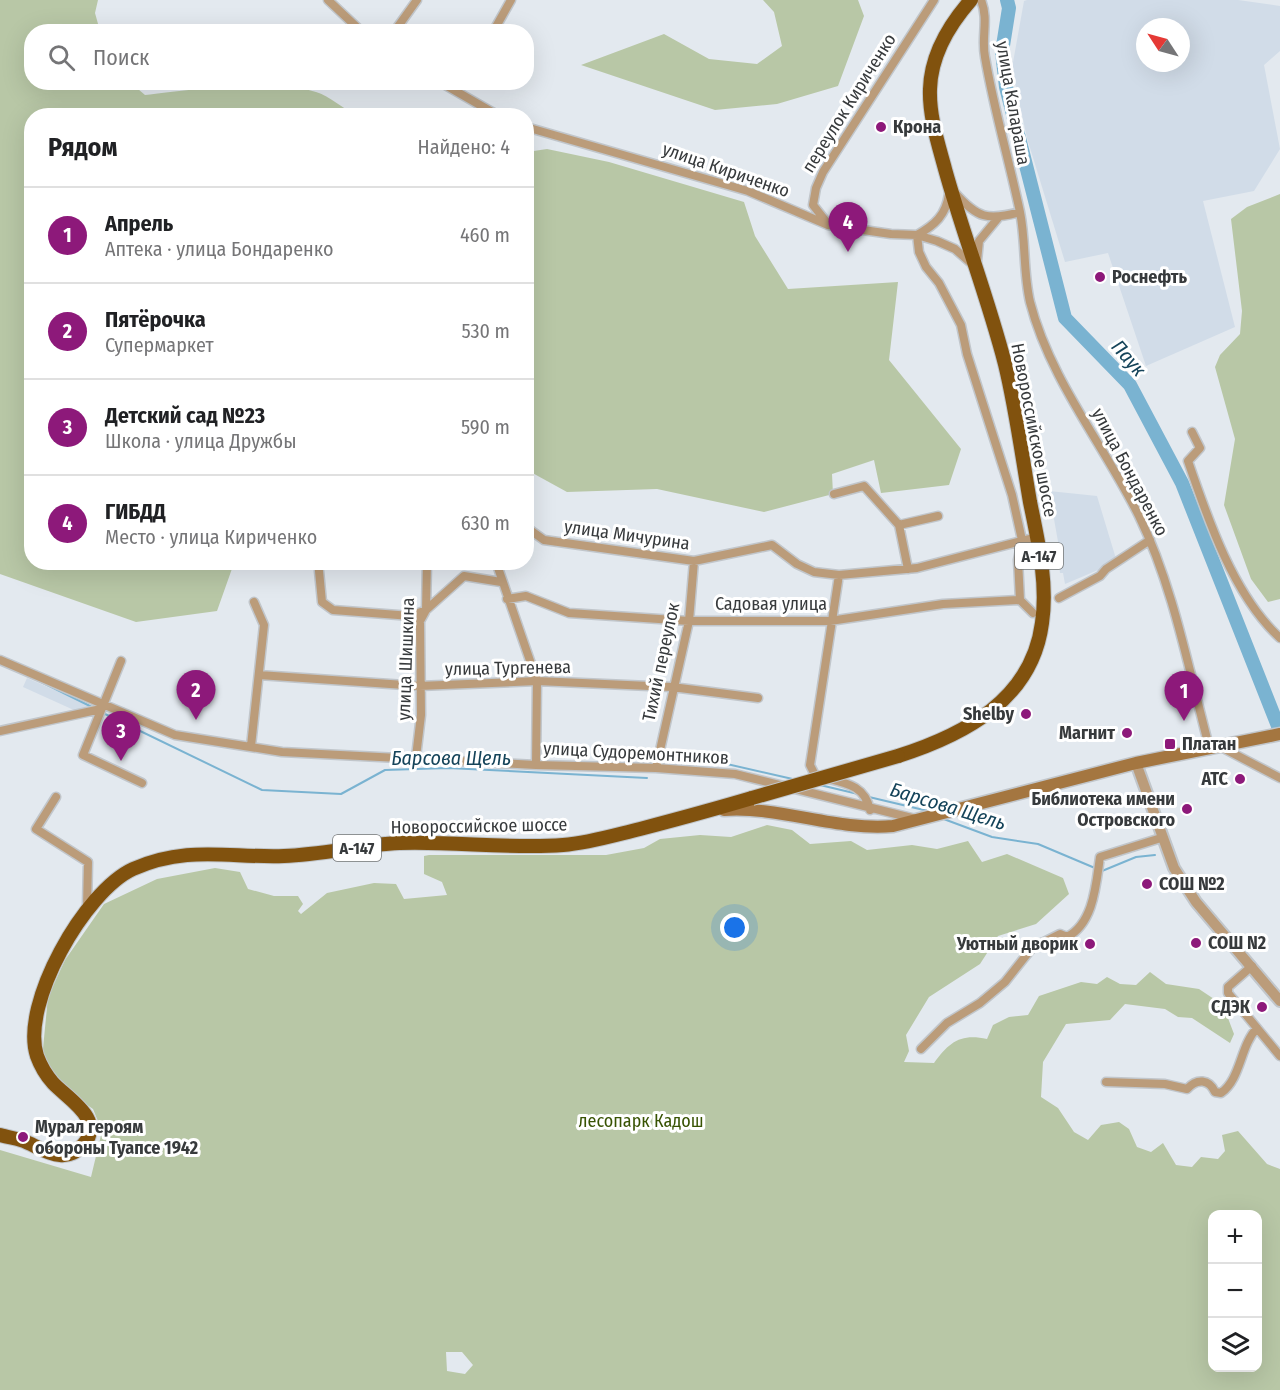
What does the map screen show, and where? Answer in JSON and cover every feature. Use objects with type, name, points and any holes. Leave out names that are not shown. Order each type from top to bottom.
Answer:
[{"type":"highway","name":"Новороссийское шоссе","points":[[0,1135],[21,1140],[58,1155],[71,1155],[86,1142],[90,1131],[90,1121],[83,1110],[44,1072],[36,1054],[34,1034],[39,1009],[53,968],[67,939],[87,907],[104,888],[124,873],[147,863],[188,854],[283,856],[398,843],[563,845],[707,811],[898,756],[947,739],[971,727],[994,708],[1024,673],[1037,646],[1042,624],[1042,579],[1037,537],[1005,364],[950,187],[936,134],[930,89],[932,71],[941,43],[947,30],[971,0]]},
{"type":"main road","name":"Новороссийское шоссе","points":[[707,811],[745,808],[775,811],[869,828],[953,812],[1136,763],[1215,749],[1280,734]]},
{"type":"street","points":[[328,0],[354,24]]},
{"type":"street","points":[[400,24],[417,0]]},
{"type":"street","points":[[498,24],[511,0]]},
{"type":"street","name":"переулок Кириченко","points":[[828,225],[813,205],[816,188],[823,172],[934,0]]},
{"type":"street","name":"улица Калараша","points":[[981,0],[987,14],[983,48],[993,104],[1020,212]]},
{"type":"street","points":[[457,91],[482,108]]},
{"type":"street","name":"улица Кириченко","points":[[534,129],[748,191],[828,225],[891,234],[917,235],[955,249],[976,268]]},
{"type":"street","points":[[950,187],[975,212],[998,218],[1020,212]]},
{"type":"street","points":[[950,187],[948,204],[940,219],[917,235],[919,252],[961,325],[967,354],[996,450],[1005,470],[1022,540],[1018,560],[1020,600],[1033,613]]},
{"type":"street","name":"улица Бондаренко","points":[[1020,212],[1028,291],[1043,340],[1150,540],[1215,749]]},
{"type":"street","points":[[976,268],[979,241],[998,218]]},
{"type":"street","points":[[1192,432],[1200,448],[1188,461],[1211,523],[1249,603],[1280,638]]},
{"type":"street","points":[[834,494],[864,486],[899,525],[908,569]]},
{"type":"street","points":[[899,525],[938,516]]},
{"type":"street","name":"улица Мичурина","points":[[534,535],[544,540],[694,561],[772,545],[806,568],[839,575],[908,569],[1037,537]]},
{"type":"street","points":[[1059,598],[1100,576],[1150,540]]},
{"type":"street","name":"Тихий переулок","points":[[656,768],[672,687],[689,621],[694,561]]},
{"type":"street","name":"улица Шишкина","points":[[416,757],[421,715],[420,621],[426,610],[427,570]]},
{"type":"street","points":[[498,570],[537,681],[536,765]]},
{"type":"street","points":[[319,571],[322,602],[333,610],[411,616],[426,610],[464,576],[501,582]]},
{"type":"street","points":[[839,575],[830,621],[811,772],[861,790],[868,800],[870,810]]},
{"type":"street","name":"Садовая улица","points":[[507,599],[526,596],[568,613],[689,621],[830,621],[943,604],[1020,600]]},
{"type":"street","points":[[251,746],[264,625],[254,602]]},
{"type":"street","name":"улица Судоремонтников","points":[[0,660],[102,706],[175,735],[282,752],[416,757],[536,765],[656,768],[735,774],[870,810],[924,819]]},
{"type":"street","points":[[121,662],[83,755],[142,783]]},
{"type":"street","name":"улица Тургенева","points":[[259,675],[419,686],[537,681],[672,687],[758,698]]},
{"type":"street","points":[[0,731],[102,706]]},
{"type":"street","points":[[1215,749],[1280,778]]},
{"type":"street","points":[[1136,763],[1161,838],[1174,868],[1196,902],[1280,1000]]},
{"type":"street","points":[[56,797],[36,829],[88,862],[87,907]]},
{"type":"street","points":[[921,1050],[947,1023],[980,1003],[1005,982],[1032,948],[1060,934],[1067,937],[1079,931],[1087,917],[1100,856],[1161,838]]},
{"type":"street","points":[[1252,966],[1227,987],[1228,993],[1280,1056]]},
{"type":"street","points":[[1106,1082],[1165,1084],[1188,1089],[1192,1083],[1205,1081],[1212,1084],[1215,1092],[1221,1093],[1227,1089],[1234,1075],[1247,1038],[1257,1028]]},
{"type":"shaded area","points":[[1027,0],[1238,0],[1280,6],[1280,51],[1264,65],[1280,149],[1254,191],[1203,201],[1235,327],[1146,366],[1108,253],[1065,262],[1027,138],[1012,68],[1024,1]]},
{"type":"shaded area","points":[[1049,491],[1097,496],[1117,562],[1065,584],[1063,573],[1060,573],[1059,565],[1062,564]]},
{"type":"shaded area","points":[[27,678],[89,705],[86,711],[76,711],[23,687]]},
{"type":"green space","points":[[0,0],[98,0],[95,13],[98,24],[24,24],[24,90],[139,90],[145,95],[184,90],[308,90],[321,94],[344,108],[24,108],[24,570],[232,570],[217,611],[136,622],[0,574]]},
{"type":"green space","points":[[763,0],[858,0],[864,16],[838,86],[777,104],[715,110],[581,65],[664,34],[709,59],[757,64],[782,46],[774,12]]},
{"type":"green space","points":[[547,149],[609,162],[744,202],[755,236],[788,289],[898,282],[889,360],[961,449],[949,485],[881,493],[874,460],[832,474],[833,494],[764,512],[657,489],[567,492],[534,474],[534,151]]},
{"type":"green space","points":[[1280,194],[1280,599],[1268,602],[1251,579],[1224,505],[1235,439],[1215,367],[1220,355],[1240,334],[1242,311],[1231,219],[1247,207]]},
{"type":"green space","name":"лесопарк Кадош","points":[[767,825],[792,830],[810,844],[851,841],[867,850],[912,845],[937,849],[968,841],[982,862],[1007,854],[1063,878],[1069,894],[1036,924],[998,936],[980,964],[929,997],[906,1035],[909,1051],[904,1062],[934,1063],[956,1041],[970,1037],[987,1039],[993,1025],[1009,1017],[1028,1015],[1039,996],[1081,982],[1097,984],[1107,977],[1120,984],[1136,985],[1150,972],[1166,984],[1199,989],[1223,1005],[1234,1034],[1230,1043],[1192,1018],[1178,1017],[1165,1009],[1125,1004],[1110,1020],[1066,1024],[1043,1062],[1041,1097],[1058,1108],[1074,1132],[1088,1140],[1101,1125],[1119,1122],[1129,1129],[1137,1147],[1151,1152],[1163,1143],[1176,1165],[1192,1167],[1201,1157],[1218,1159],[1225,1151],[1222,1135],[1238,1131],[1267,1164],[1280,1169],[1280,1390],[0,1390],[0,1150],[91,1177],[102,1131],[93,1109],[65,1090],[42,1059],[48,997],[65,960],[104,904],[157,879],[215,868],[240,872],[248,889],[274,896],[298,896],[303,904],[298,911],[301,914],[327,893],[374,883],[396,884],[404,899],[447,895],[442,882],[424,874],[424,856],[429,855],[606,855],[644,848],[660,839],[700,835],[731,837]],"holes":[[[446,1352],[462,1352],[473,1365],[465,1374],[447,1371]]]},
{"type":"waterway","name":"Паук","points":[[1007,0],[1009,8],[1002,52],[1006,87],[1065,318],[1130,385],[1182,483],[1280,731]]},
{"type":"waterway","name":"Барсова Щель","points":[[33,678],[92,707]]},
{"type":"waterway","name":"Барсова Щель","points":[[103,713],[262,790],[341,794],[385,770],[448,768],[647,778]]},
{"type":"waterway","name":"Барсова Щель","points":[[692,763],[705,759],[797,780]]},
{"type":"waterway","name":"Барсова Щель","points":[[820,785],[858,794]]},
{"type":"waterway","name":"Барсова Щель","points":[[869,797],[928,811]]},
{"type":"waterway","name":"Барсова Щель","points":[[941,818],[992,837],[1038,844],[1102,871],[1136,857],[1155,855]]},
{"type":"place","name":"Крона","points":[[881,127]]},
{"type":"place","name":"ГИБДД","points":[[848,252]]},
{"type":"place","name":"Роснефть","points":[[1100,277]]},
{"type":"place","name":"Shelby","points":[[1026,714]]},
{"type":"place","name":"Пятёрочка","points":[[196,720]]},
{"type":"place","name":"Апрель","points":[[1184,721]]},
{"type":"place","name":"Магнит","points":[[1127,733]]},
{"type":"place","name":"Платан","points":[[1170,744]]},
{"type":"place","name":"Детский сад №23","points":[[121,761]]},
{"type":"place","name":"АТС","points":[[1240,779]]},
{"type":"place","name":"Библиотека имени Островского","points":[[1187,809]]},
{"type":"place","name":"СОШ №2","points":[[1147,884]]},
{"type":"place","name":"СОШ N2","points":[[1196,943]]},
{"type":"place","name":"Уютный дворик","points":[[1090,944]]},
{"type":"place","name":"СДЭК","points":[[1262,1007]]},
{"type":"place","name":"Мурал героям обороны Туапсе 1942","points":[[23,1137]]}]
